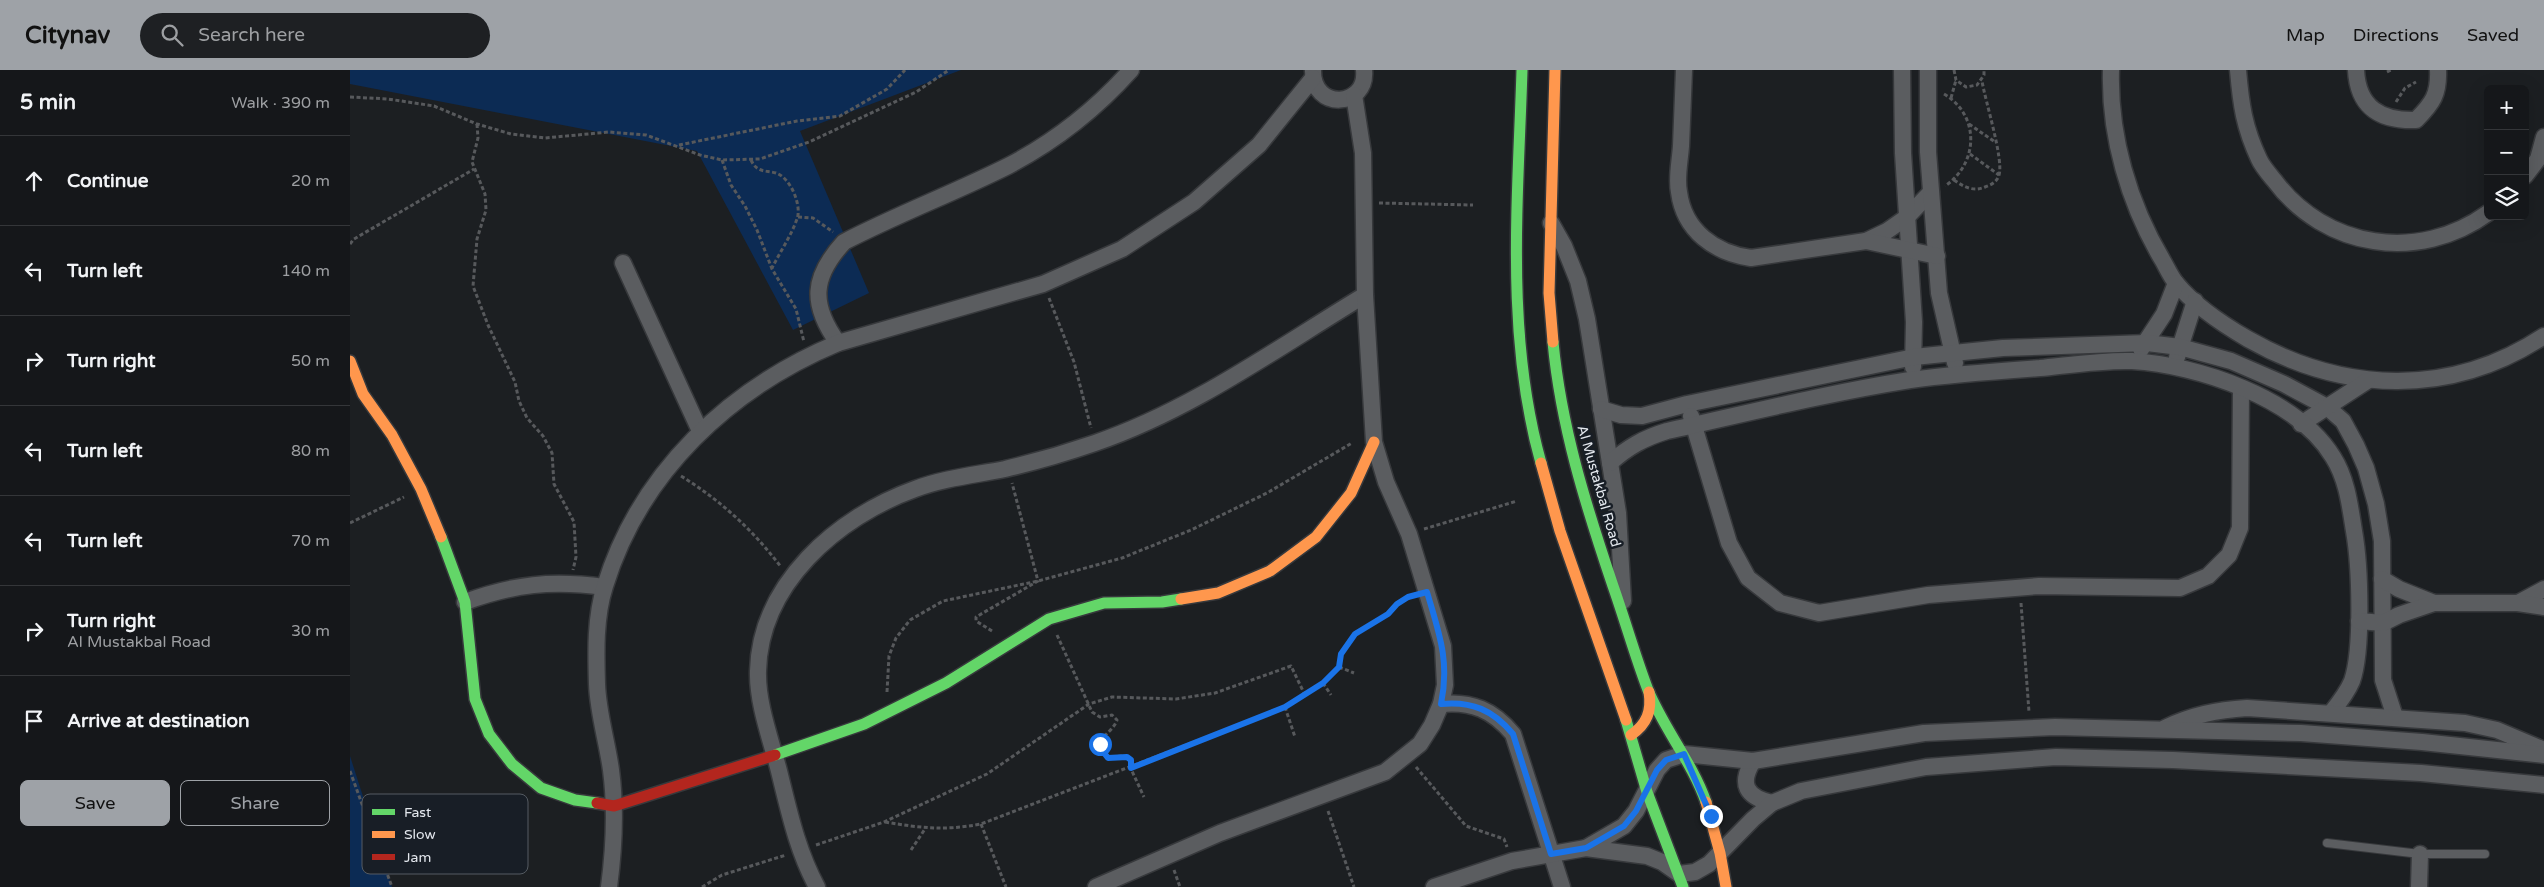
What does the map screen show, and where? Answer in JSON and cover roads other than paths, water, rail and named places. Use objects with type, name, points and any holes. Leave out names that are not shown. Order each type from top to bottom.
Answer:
[{"type":"main road","points":[[1522,70],[1515,291],[1523,373],[1538,453],[1560,531],[1631,735],[1647,792],[1681,881]]},
{"type":"main road","name":"Al Mustakbal Road","points":[[1555,70],[1549,293],[1556,371],[1570,448],[1592,523],[1649,692],[1684,754],[1711,816],[1726,887]]},
{"type":"main road","points":[[1521,96],[1538,89],[1554,95]]},
{"type":"main road","points":[[350,361],[363,394],[392,435],[421,489],[445,544],[464,602],[475,699],[490,734],[512,764],[541,788],[576,800],[614,806],[775,755],[889,713],[946,683],[1009,642],[1049,619],[1104,603],[1162,602],[1218,593],[1270,571],[1316,537],[1351,493],[1374,437]]},
{"type":"main road","points":[[1631,735],[1639,730],[1648,717],[1651,702],[1649,692]]},
{"type":"street","points":[[838,343],[825,324],[818,302],[820,280],[829,259],[844,242],[1009,165],[1064,131],[1114,89],[1131,70]]},
{"type":"street","points":[[1684,70],[1678,192],[1686,217],[1703,238],[1717,249],[1734,256],[1752,258],[1866,241],[1937,256]]},
{"type":"street","points":[[1902,70],[1902,153],[1914,322],[1912,380]]},
{"type":"street","points":[[1928,70],[1928,152],[1940,293],[1952,353],[1959,375]]},
{"type":"street","points":[[2111,70],[2117,142],[2131,194],[2152,243],[2176,283],[2227,327],[2274,354],[2324,373],[2367,381],[2410,381],[2452,375],[2493,363],[2544,336]]},
{"type":"street","points":[[2238,70],[2242,116],[2259,160],[2288,198],[2327,228],[2373,242],[2422,242],[2469,227],[2484,216]]},
{"type":"street","points":[[2356,70],[2360,93],[2374,111],[2395,120],[2416,120],[2431,106],[2439,86],[2438,70]]},
{"type":"street","points":[[609,887],[612,865],[614,806],[611,771],[597,686],[596,636],[604,587],[629,528],[667,468],[700,431],[744,394],[808,356],[838,343],[1043,284],[1122,249],[1194,202],[1259,145],[1313,74],[1322,94],[1329,98],[1347,99],[1354,95],[1364,81],[1365,71]]},
{"type":"street","points":[[1096,887],[1220,833],[1385,772],[1420,744],[1432,725],[1441,704],[1445,685],[1445,656],[1409,534],[1386,482],[1374,437],[1365,295],[1363,153],[1354,95]]},
{"type":"street","points":[[2526,175],[2538,159],[2544,137]]},
{"type":"street","points":[[1866,241],[1907,217],[1931,192]]},
{"type":"street","points":[[1551,223],[1564,246],[1578,281],[1587,319],[1622,552],[1623,613]]},
{"type":"street","points":[[623,263],[700,431]]},
{"type":"street","points":[[2131,361],[2147,343],[2164,314],[2176,283]]},
{"type":"street","points":[[817,887],[800,850],[775,755],[758,673],[760,648],[772,608],[790,580],[816,550],[838,531],[879,504],[916,488],[1008,468],[1095,443],[1174,411],[1365,295]]},
{"type":"street","points":[[2174,366],[2196,301]]},
{"type":"street","points":[[1601,410],[1621,415],[1642,416],[1687,404],[1914,357],[2003,348],[2147,343],[2180,347],[2230,361],[2284,384],[2327,407],[2343,421],[2356,444],[2366,468],[2376,504],[2382,541],[2383,680],[2395,717]]},
{"type":"street","points":[[1610,463],[1626,448],[1646,437],[1838,393],[1912,380],[2131,361],[2174,366],[2241,388],[2274,403],[2301,424],[2332,455],[2342,473],[2356,542],[2359,621],[2356,661],[2352,680],[2343,698],[2331,713]]},
{"type":"street","points":[[2301,424],[2367,381]]},
{"type":"street","points":[[1687,404],[1730,543],[1748,578],[1780,603],[1819,613],[1928,595],[2020,588],[2180,588],[2208,576],[2229,555],[2240,528],[2241,388]]},
{"type":"street","points":[[2332,455],[2356,444]]},
{"type":"street","points":[[2382,579],[2398,589],[2434,604]]},
{"type":"street","points":[[464,602],[498,590],[534,584],[570,582],[604,587]]},
{"type":"street","points":[[2518,604],[2544,589]]},
{"type":"street","points":[[2359,621],[2382,623],[2399,615],[2434,604],[2518,604],[2544,606]]},
{"type":"street","points":[[1441,704],[1474,705],[1502,721],[1513,734],[1562,887]]},
{"type":"street","points":[[2161,730],[2188,717],[2217,710],[2247,708],[2395,717],[2473,725],[2497,730],[2544,750]]},
{"type":"street","points":[[1586,848],[1624,826],[1636,811],[1657,770],[1666,760],[1684,754],[1753,761],[1924,733],[2030,728],[2301,733],[2422,742],[2544,755]]},
{"type":"street","points":[[1434,887],[1512,861],[1586,848],[1647,856],[1662,862],[1681,881],[1709,864],[1772,803],[1802,791],[1926,767],[2056,757],[2308,766],[2421,773],[2544,785]]},
{"type":"street","points":[[1753,761],[1745,774],[1747,789],[1757,800],[1772,803]]},
{"type":"street","points":[[2419,887],[2420,854]]},
{"type":"lane","points":[[2328,843],[2420,854],[2485,854]]}]
